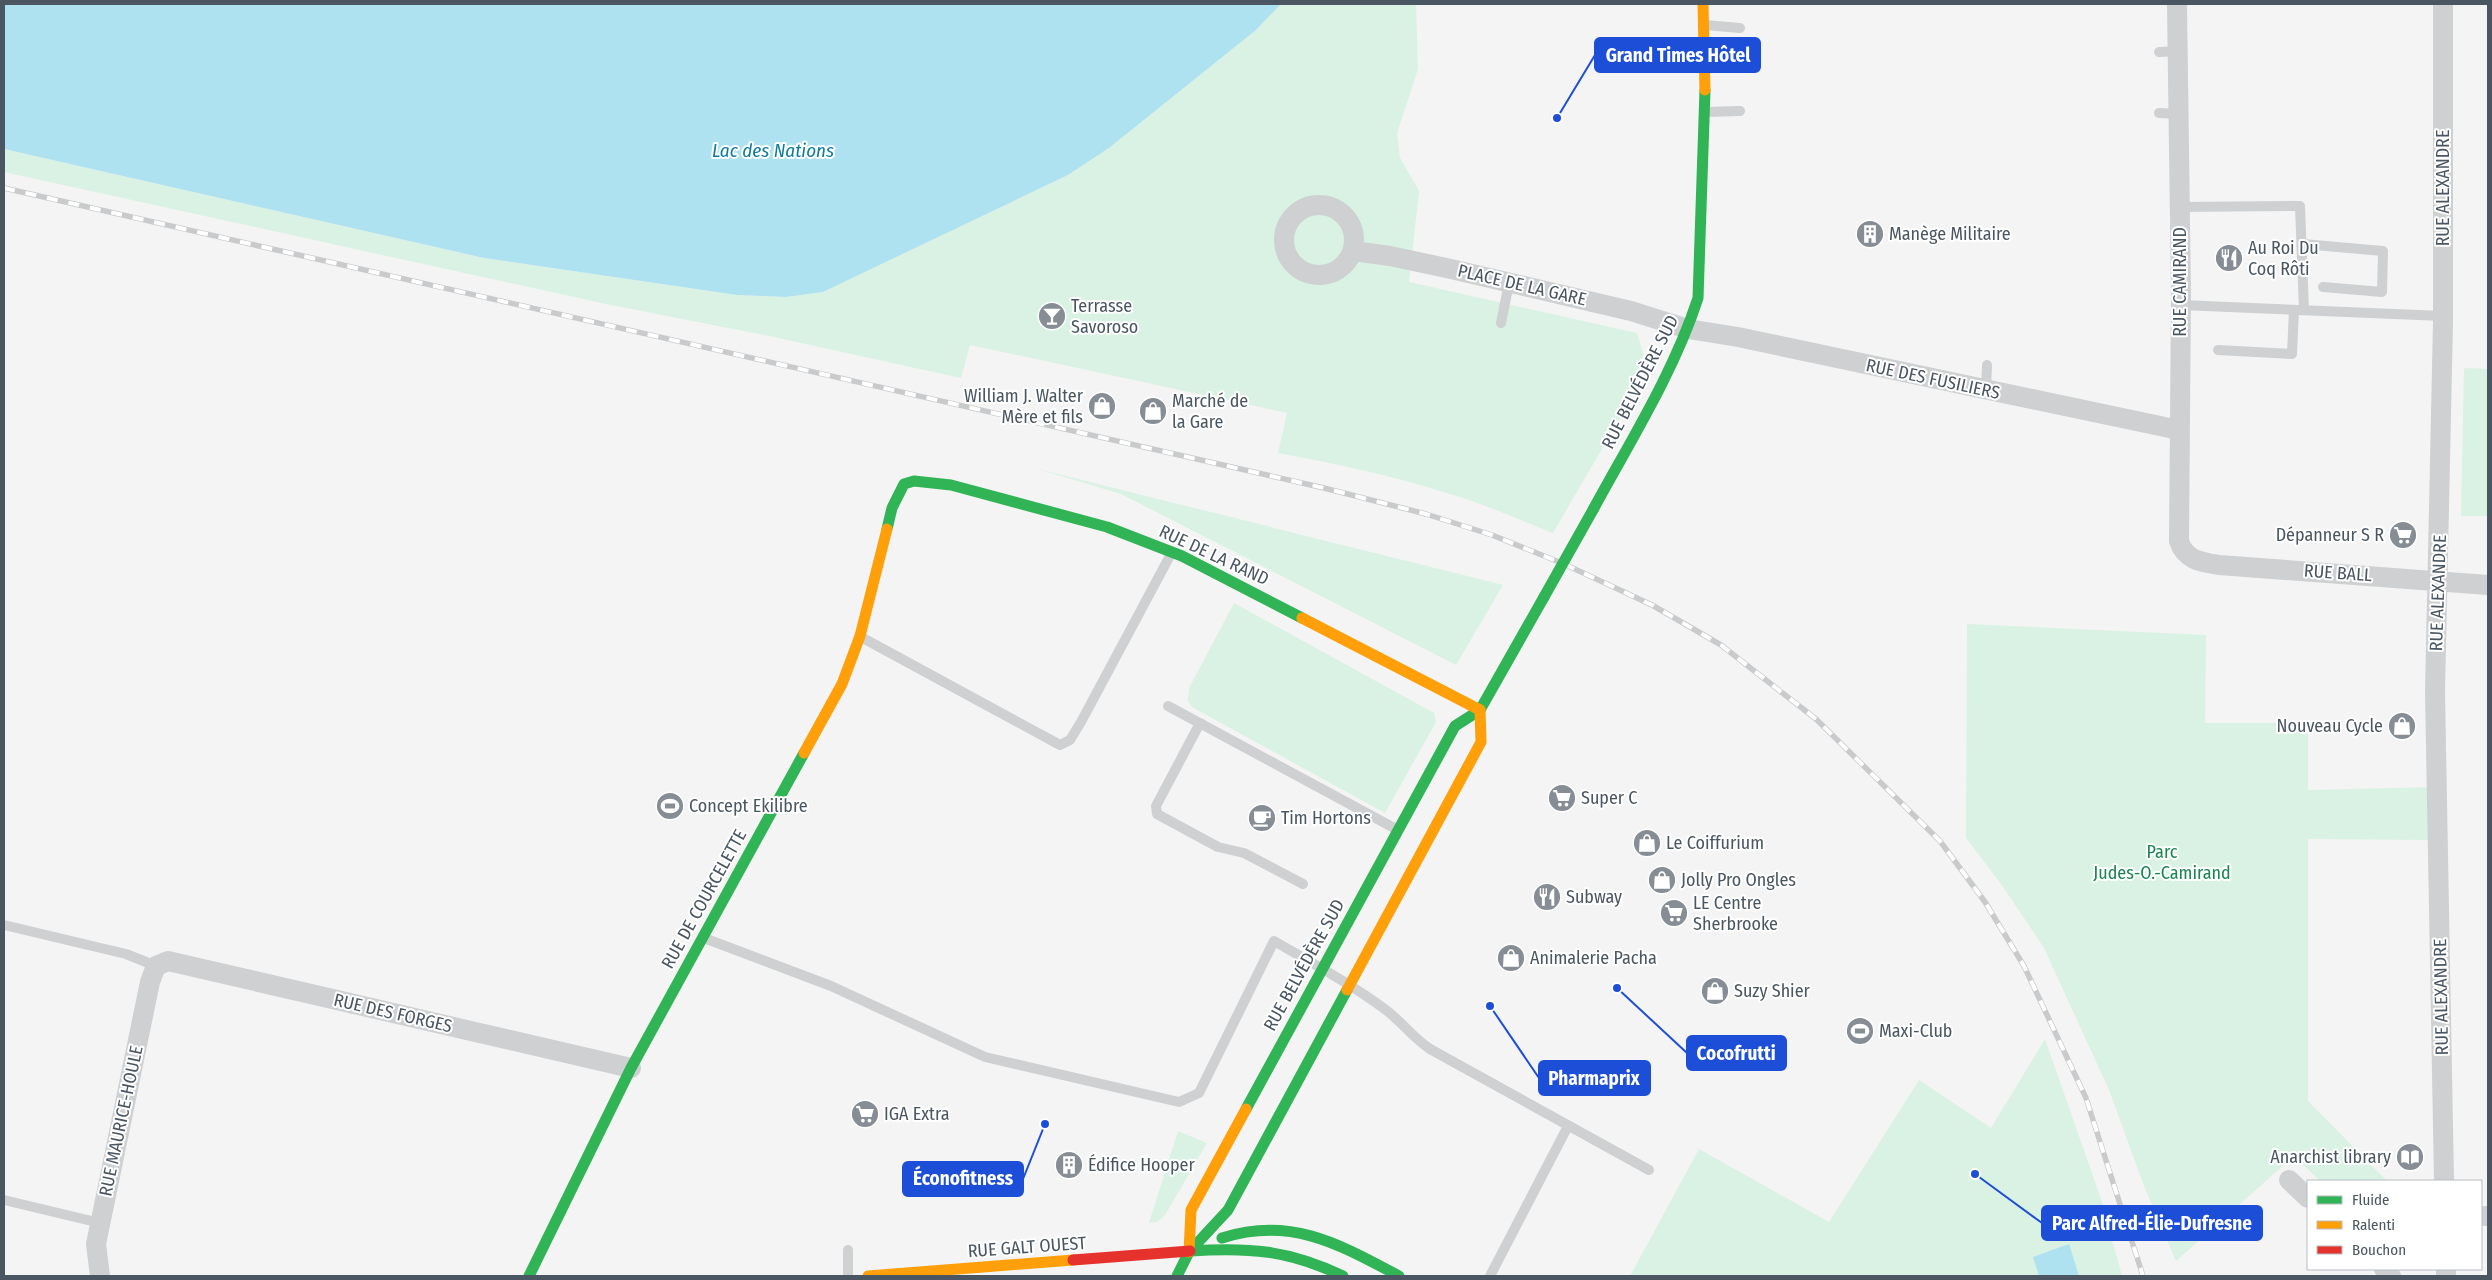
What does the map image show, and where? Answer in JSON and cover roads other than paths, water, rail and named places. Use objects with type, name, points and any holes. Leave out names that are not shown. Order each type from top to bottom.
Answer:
[{"type":"main road","name":"RUE BELVÉDÈRE SUD","points":[[1189,1252],[1191,1210],[1455,726],[1480,710],[1641,423],[1688,329],[1698,298],[1700,279],[1705,112],[1703,4]]},
{"type":"main road","name":"RUE DE LA RAND","points":[[914,481],[952,485],[1106,527],[1172,552],[1480,710]]},
{"type":"main road","name":"RUE DE COURCELETTE","points":[[529,1276],[631,1068],[842,684],[860,636],[892,508],[904,484],[914,481]]},
{"type":"main road","name":"RUE BELVÉDÈRE SUD","points":[[1177,1276],[1189,1252],[1228,1210],[1481,742],[1480,710]]},
{"type":"main road","name":"RUE GALT OUEST","points":[[1189,1252],[1235,1232],[1270,1228],[1300,1232],[1328,1242],[1399,1276]]},
{"type":"main road","name":"RUE GALT OUEST","points":[[868,1276],[1254,1248],[1298,1256],[1343,1276]]},
{"type":"street","name":"RUE CAMIRAND","points":[[2177,4],[2168,51],[2168,114],[2179,207],[2181,306],[2179,540],[2182,550],[2189,557]]},
{"type":"street","name":"RUE ALEXANDRE","points":[[2443,4],[2443,316],[2435,778],[2438,840],[2444,1180]]},
{"type":"street","name":"PLACE DE LA GARE","points":[[1353,251],[1390,256],[1631,311],[1688,329]]},
{"type":"street","name":"RUE DES FUSILIERS","points":[[1688,329],[1738,337],[2179,430]]},
{"type":"street","name":"RUE BALL","points":[[2189,557],[2199,562],[2219,565],[2488,585]]},
{"type":"street","name":"RUE DES FORGES","points":[[156,966],[168,961],[631,1068]]},
{"type":"street","name":"RUE MAURICE-HOULE","points":[[100,1276],[96,1244],[150,982],[156,966]]},
{"type":"street","points":[[2289,1180],[2307,1197]]},
{"type":"lane","points":[[1704,25],[1740,28]]},
{"type":"lane","points":[[1705,112],[1740,111]]},
{"type":"lane","points":[[2179,207],[2300,206],[2303,244],[2299,310],[2292,354],[2218,350]]},
{"type":"lane","points":[[2303,244],[2383,251],[2382,292],[2324,288]]},
{"type":"lane","points":[[1501,323],[1509,283]]},
{"type":"lane","points":[[2181,306],[2443,316]]},
{"type":"lane","points":[[1986,390],[1987,366]]},
{"type":"lane","points":[[860,636],[1060,745],[1070,740],[1081,722],[1172,552]]},
{"type":"lane","points":[[1168,706],[1398,830]]},
{"type":"lane","points":[[1200,723],[1156,806],[1157,814],[1218,847],[1244,853],[1304,884]]},
{"type":"lane","points":[[4,925],[126,954],[156,966]]},
{"type":"lane","points":[[702,938],[831,986],[985,1057],[1179,1102],[1198,1093],[1274,941],[1348,985],[1389,1013],[1414,1038],[1430,1049],[1649,1170]]},
{"type":"lane","points":[[1490,1275],[1568,1126]]},
{"type":"lane","points":[[4,1200],[100,1223]]},
{"type":"lane","points":[[848,1250],[848,1276]]},
{"type":"water","name":"Lac des Nations","points":[[4,4],[1281,4],[1256,30],[1109,148],[1068,175],[823,292],[786,297],[737,295],[484,258],[4,149]]},
{"type":"water","points":[[2069,1244],[2079,1276],[2039,1276],[2033,1257]]},
{"type":"railway","points":[[4,188],[1324,488],[1426,514],[1492,535],[1564,564],[1652,605],[1721,645],[1816,719],[1940,841],[1985,902],[2024,966],[2086,1098],[2143,1276]]},
{"type":"place","name":"Grand Times Hôtel","points":[[1557,118]]},
{"type":"place","name":"Manège Militaire","points":[[1870,234]]},
{"type":"place","name":"Au Roi Du Coq Rôti","points":[[2229,258]]},
{"type":"place","name":"Terrasse Savoroso","points":[[1052,316]]},
{"type":"place","name":"William J. Walter Mère et fils","points":[[1102,406]]},
{"type":"place","name":"Marché de la Gare","points":[[1153,411]]},
{"type":"place","name":"Dépanneur S R","points":[[2403,535]]},
{"type":"place","name":"Nouveau Cycle","points":[[2402,726]]},
{"type":"place","name":"Super C","points":[[1562,798]]},
{"type":"place","name":"Concept Ekilibre","points":[[670,806]]},
{"type":"place","name":"Tim Hortons","points":[[1262,818]]},
{"type":"place","name":"Le Coiffurium","points":[[1647,843]]},
{"type":"place","name":"Jolly Pro Ongles","points":[[1662,880]]},
{"type":"place","name":"Subway","points":[[1547,897]]},
{"type":"place","name":"LE Centre Sherbrooke","points":[[1674,913]]},
{"type":"place","name":"Animalerie Pacha","points":[[1511,958]]},
{"type":"place","name":"Cocofrutti","points":[[1617,988]]},
{"type":"place","name":"Suzy Shier","points":[[1715,991]]},
{"type":"place","name":"Pharmaprix","points":[[1490,1006]]},
{"type":"place","name":"Maxi-Club","points":[[1860,1031]]},
{"type":"place","name":"IGA Extra","points":[[865,1114]]},
{"type":"place","name":"Éconofitness","points":[[1045,1124]]},
{"type":"place","name":"Anarchist library","points":[[2410,1157]]},
{"type":"place","name":"Édifice Hooper","points":[[1069,1165]]},
{"type":"place","name":"Parc Alfred-Élie-Dufresne","points":[[1975,1174]]},
{"type":"park label","name":"Parc Judes-O.-Camirand","points":[[2162,862]]}]
